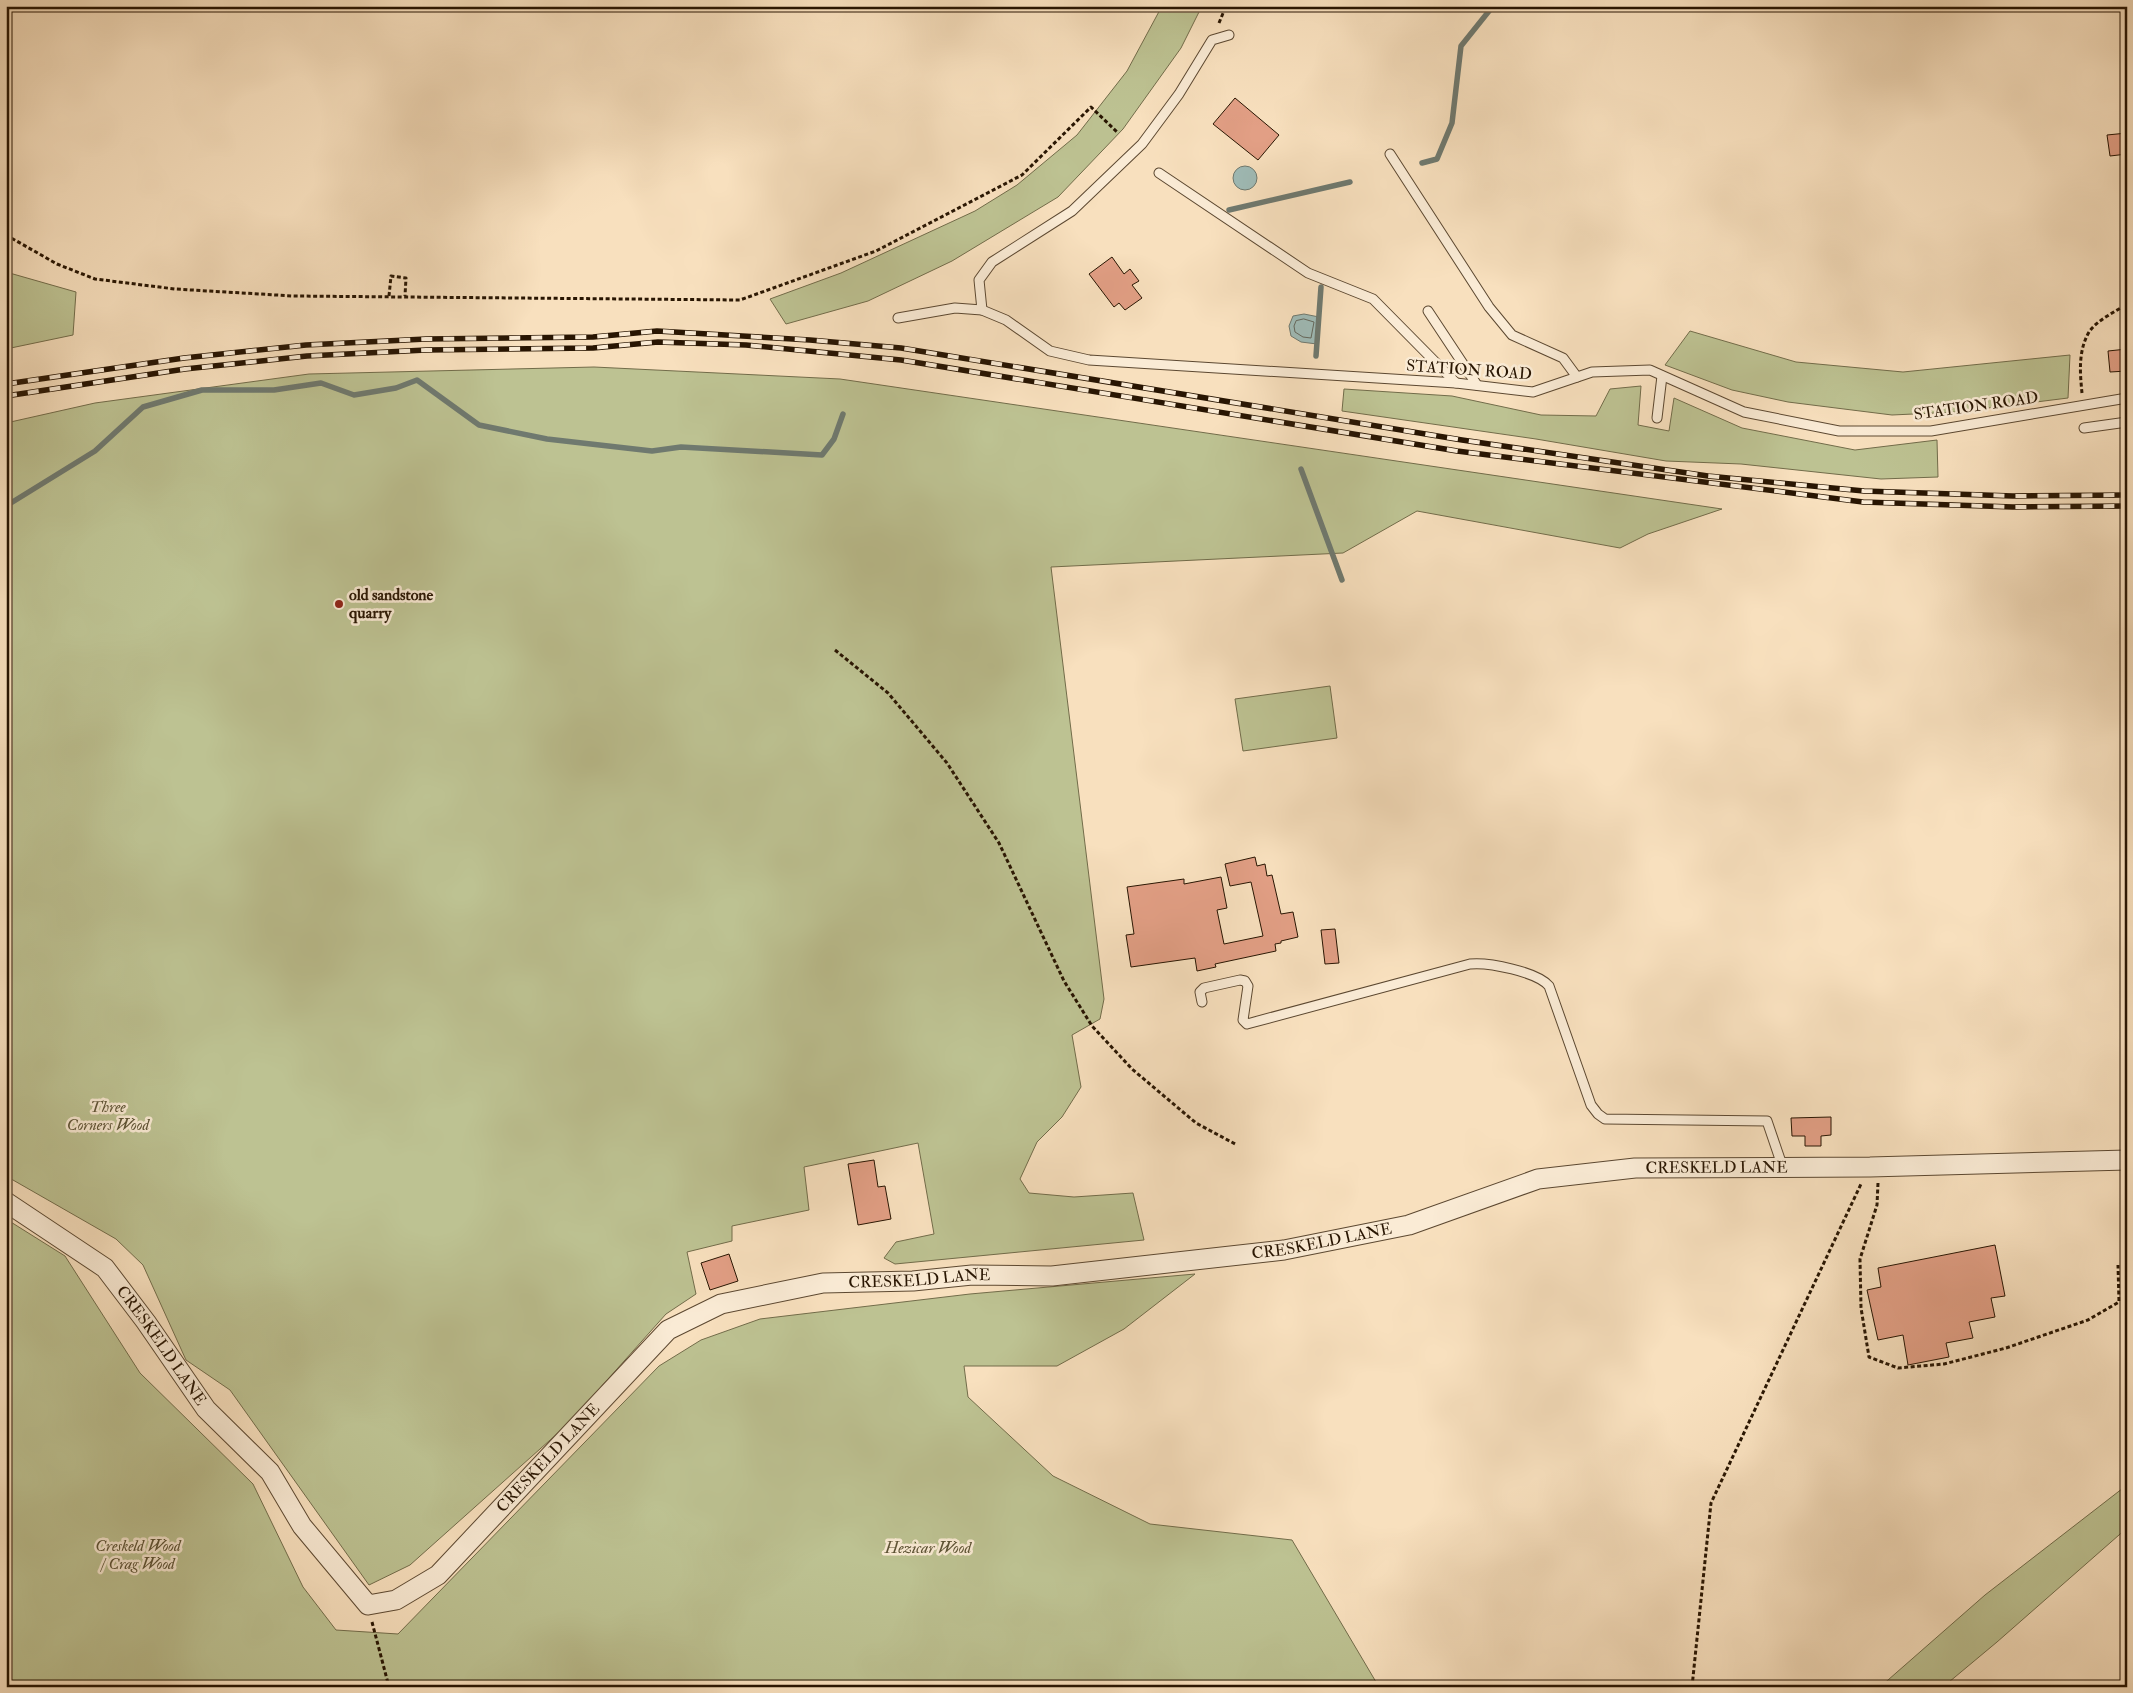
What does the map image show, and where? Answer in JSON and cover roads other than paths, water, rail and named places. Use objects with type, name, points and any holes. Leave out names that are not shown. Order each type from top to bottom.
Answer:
[{"type":"street","name":"CRESKELD LANE","points":[[6,1202],[104,1268],[146,1322],[206,1409],[270,1472],[302,1526],[368,1605],[396,1600],[438,1575],[668,1330],[721,1304],[823,1283],[914,1281],[972,1274],[1052,1276],[1284,1250],[1410,1226],[1538,1179],[1635,1168],[1875,1167],[2127,1160]]},
{"type":"lane","points":[[982,310],[979,280],[992,262],[1072,211],[1112,174],[1142,144],[1179,94],[1212,40],[1229,35]]},
{"type":"lane","points":[[1390,154],[1489,307],[1512,335],[1563,358],[1577,377]]},
{"type":"lane","points":[[1159,173],[1308,273],[1373,299],[1456,383]]},
{"type":"lane","name":"STATION ROAD","points":[[898,318],[955,308],[982,310],[1006,320],[1050,351],[1089,360],[1456,383],[1533,392],[1592,372],[1650,370],[1744,412],[1839,431],[1931,431],[2127,398]]},
{"type":"lane","points":[[1428,311],[1477,385]]},
{"type":"lane","points":[[1657,418],[1662,376]]},
{"type":"lane","points":[[2084,428],[2127,422]]},
{"type":"lane","points":[[1202,1002],[1200,992],[1204,988],[1240,980],[1245,981],[1248,986],[1243,1020],[1247,1024],[1470,964],[1486,964],[1535,976],[1544,980],[1550,986],[1591,1105],[1598,1114],[1605,1119],[1768,1120],[1783,1168]]},
{"type":"water","points":[[1245,166],[1253,170],[1257,178],[1253,186],[1245,190],[1237,186],[1233,178],[1237,170]]},
{"type":"water","points":[[1304,314],[1319,317],[1317,344],[1301,342],[1291,336],[1289,326],[1293,316]]},
{"type":"waterway","points":[[1422,163],[1437,159],[1452,123],[1461,46],[1493,6]]},
{"type":"waterway","points":[[1229,210],[1350,182]]},
{"type":"waterway","points":[[1316,356],[1321,287]]},
{"type":"waterway","points":[[6,506],[95,451],[143,407],[202,390],[274,390],[321,383],[354,395],[396,388],[417,380],[479,425],[547,439],[652,451],[681,447],[822,455],[834,439],[843,414]]},
{"type":"waterway","points":[[1301,469],[1342,580]]},
{"type":"railway","points":[[6,384],[184,358],[306,345],[426,339],[593,337],[657,331],[810,340],[901,348],[1462,440],[1708,476],[1864,491],[2013,496],[2127,495]]},
{"type":"railway","points":[[6,396],[185,369],[307,356],[426,350],[593,348],[658,342],[746,345],[901,360],[1457,451],[1863,502],[2013,507],[2127,506]]},
{"type":"place","name":"old sandstone quarry","points":[[339,604]]},
{"type":"park label","name":"Three Corners Wood","points":[[108,1116]]},
{"type":"park label","name":"Hezicar Wood","points":[[928,1548]]},
{"type":"park label","name":"Creskeld Wood / Crag Wood","points":[[138,1555]]}]
